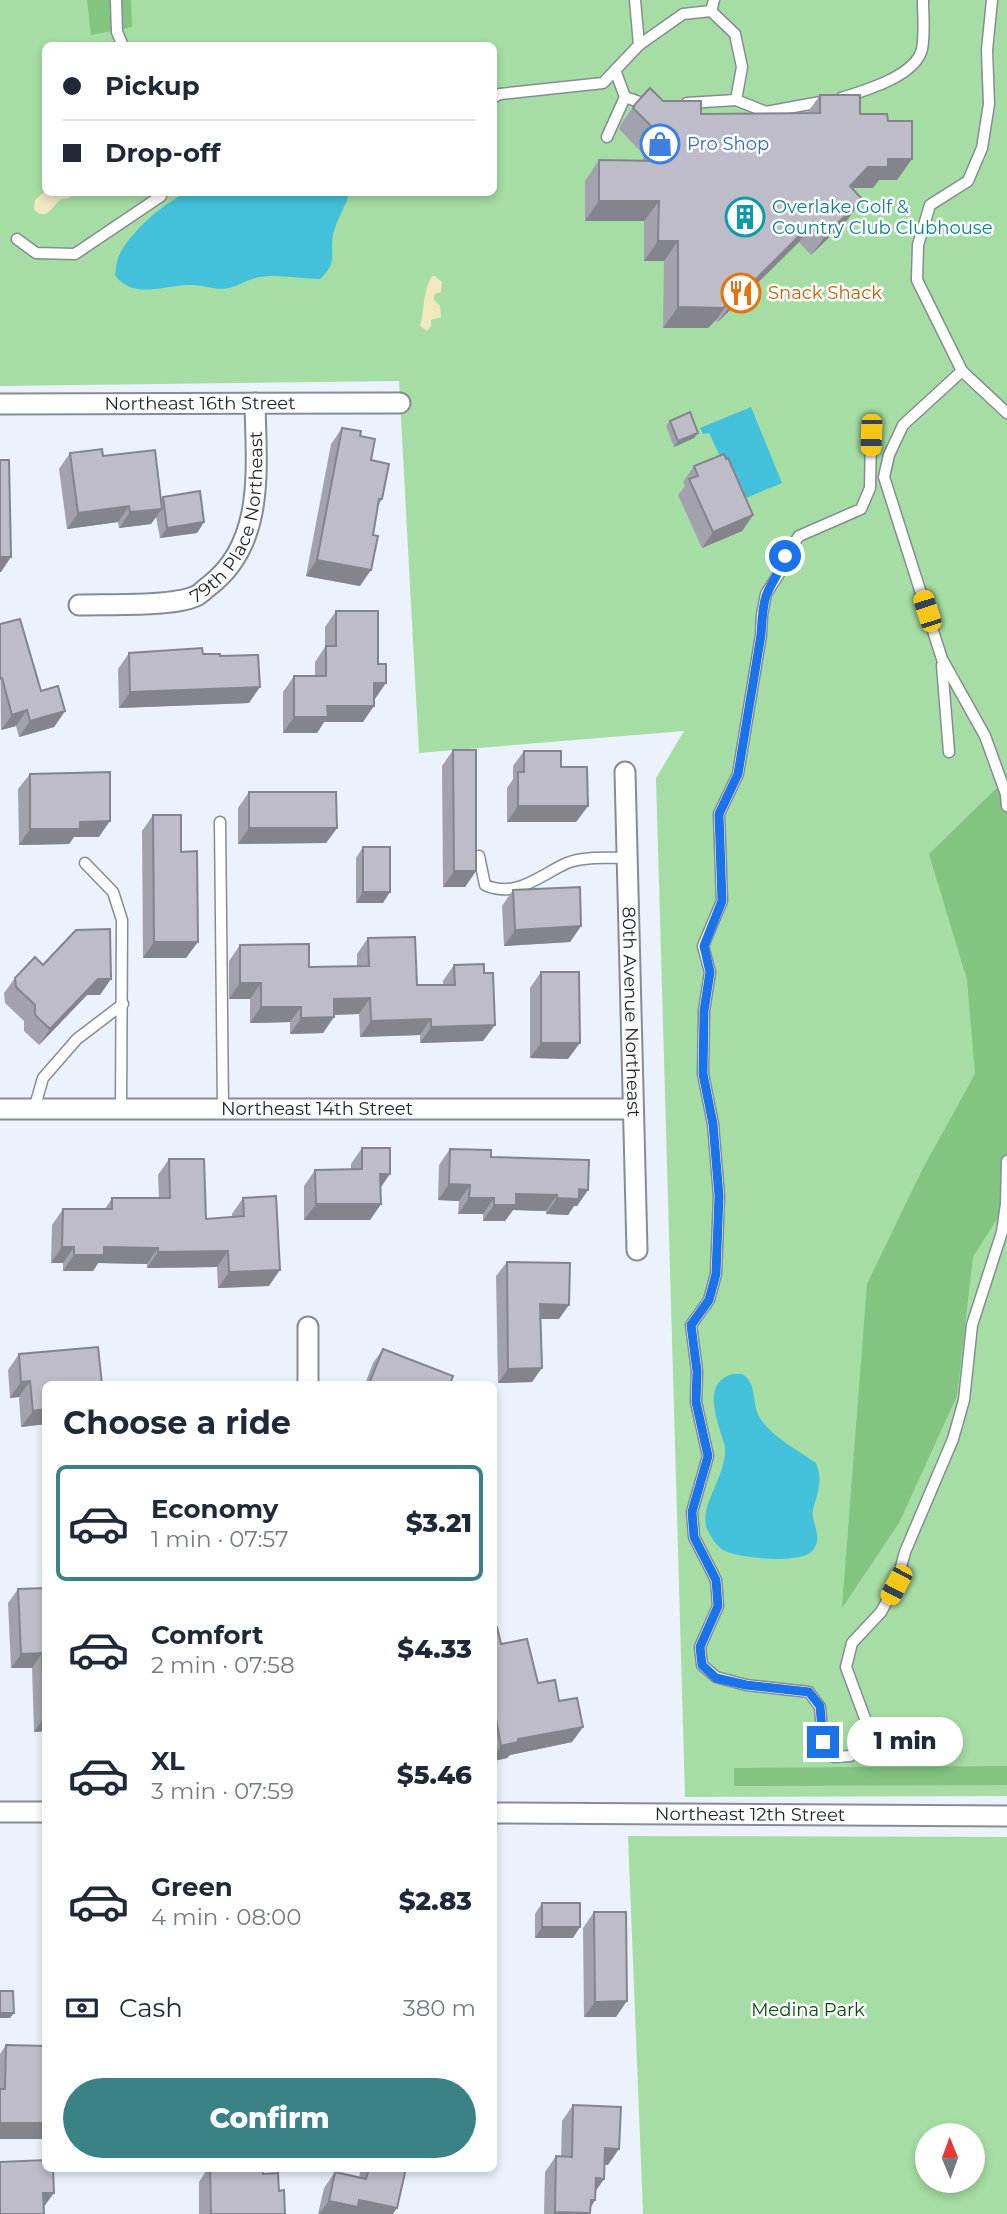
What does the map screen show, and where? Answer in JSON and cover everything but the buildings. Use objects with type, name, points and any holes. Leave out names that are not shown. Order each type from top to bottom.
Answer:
[{"type":"street","name":"79th Place Northeast","points":[[79,605],[166,602],[195,596],[221,577],[238,554],[251,523],[255,496],[255,403]]},
{"type":"street","name":"Northeast 16th Street","points":[[0,404],[400,403]]},
{"type":"street","name":"80th Avenue Northeast","points":[[625,772],[637,1250]]},
{"type":"street","name":"Northeast 14th Street","points":[[0,1109],[634,1109]]},
{"type":"street","points":[[308,1327],[308,1381]]},
{"type":"street","points":[[0,1812],[42,1812]]},
{"type":"street","name":"Northeast 12th Street","points":[[497,1813],[1007,1816]]},
{"type":"lane","points":[[116,0],[117,32],[121,42]]},
{"type":"lane","points":[[635,0],[639,45]]},
{"type":"lane","points":[[711,11],[714,0]]},
{"type":"lane","points":[[677,105],[736,100],[766,112],[842,98],[890,80],[909,69],[922,51],[923,0]]},
{"type":"lane","points":[[992,0],[987,50],[989,104],[982,148],[968,181],[930,205],[918,245],[918,280],[962,371],[1007,413]]},
{"type":"lane","points":[[497,96],[603,83],[639,45],[684,14],[711,11]]},
{"type":"lane","points":[[711,11],[735,34],[742,67],[736,100]]},
{"type":"lane","points":[[607,137],[625,97],[615,70]]},
{"type":"lane","points":[[625,97],[655,107]]},
{"type":"lane","points":[[17,239],[36,253],[75,254],[161,196]]},
{"type":"lane","points":[[962,371],[903,425],[889,455],[884,477],[942,659],[985,736],[1006,794],[1007,806]]},
{"type":"lane","points":[[889,455],[871,435],[870,488],[861,509],[799,536],[785,556],[782,569],[766,594],[738,774],[719,814],[722,901],[704,946],[710,972],[704,1011],[703,1074],[713,1124],[719,1196],[716,1274],[709,1300],[691,1325],[697,1371],[696,1402],[708,1456],[692,1512],[694,1537],[716,1580],[718,1606],[700,1647],[702,1665],[716,1678],[746,1685],[809,1692],[820,1706],[823,1742],[834,1757],[850,1756],[863,1746],[867,1724],[846,1667],[852,1643],[881,1612],[896,1585],[905,1552],[953,1439],[964,1400],[972,1325],[1002,1232],[1007,1161]]},
{"type":"lane","points":[[942,659],[949,752]]},
{"type":"lane","points":[[220,822],[223,1109]]},
{"type":"lane","points":[[479,856],[485,885],[509,890],[524,886],[568,863],[627,858]]},
{"type":"lane","points":[[85,863],[113,892],[122,920],[121,1109]]},
{"type":"lane","points":[[34,1109],[43,1077],[78,1040],[123,1004]]},
{"type":"green space","points":[[0,0],[1007,0],[1007,1796],[685,1797],[656,778],[684,731],[419,753],[399,381],[0,386]]},
{"type":"green space","points":[[87,0],[131,0],[132,27],[91,35]]},
{"type":"green space","points":[[1007,778],[1007,1203],[973,1257],[957,1396],[899,1523],[842,1608],[867,1284],[922,1170],[975,1074],[967,980],[929,854]]},
{"type":"green space","points":[[1007,1766],[1007,1785],[734,1786],[734,1768]]},
{"type":"green space","name":"Medina Park","points":[[628,1836],[1007,1837],[1007,2214],[643,2214]]},
{"type":"sand","points":[[42,194],[42,196],[71,196],[61,199],[45,214],[34,209],[35,200]]},
{"type":"sand","points":[[432,276],[442,282],[441,292],[435,294],[434,298],[440,305],[441,317],[431,320],[427,331],[420,326]]},
{"type":"water","points":[[348,196],[332,238],[330,267],[320,279],[268,276],[224,289],[182,285],[140,289],[122,283],[115,275],[116,264],[123,249],[137,230],[177,198]]},
{"type":"water","points":[[751,407],[782,483],[741,500],[709,433],[703,434],[700,428]]},
{"type":"water","points":[[733,1374],[742,1374],[747,1378],[757,1412],[765,1425],[816,1463],[819,1481],[813,1514],[817,1540],[813,1550],[807,1555],[770,1559],[733,1554],[719,1547],[707,1529],[707,1507],[720,1475],[725,1453],[714,1394],[723,1379]]},
{"type":"place","name":"Pro Shop","points":[[660,144]]},
{"type":"place","name":"Overlake Golf & Country Club Clubhouse","points":[[745,217]]},
{"type":"place","name":"Snack Shack","points":[[741,293]]},
{"type":"route","points":[[785,556],[782,569],[766,594],[738,774],[719,814],[722,901],[704,946],[710,972],[704,1011],[703,1074],[713,1124],[719,1196],[716,1274],[709,1300],[691,1325],[697,1371],[696,1402],[708,1456],[692,1512],[694,1537],[716,1580],[718,1606],[700,1647],[702,1665],[716,1678],[746,1685],[809,1692],[820,1706],[823,1742]]}]
